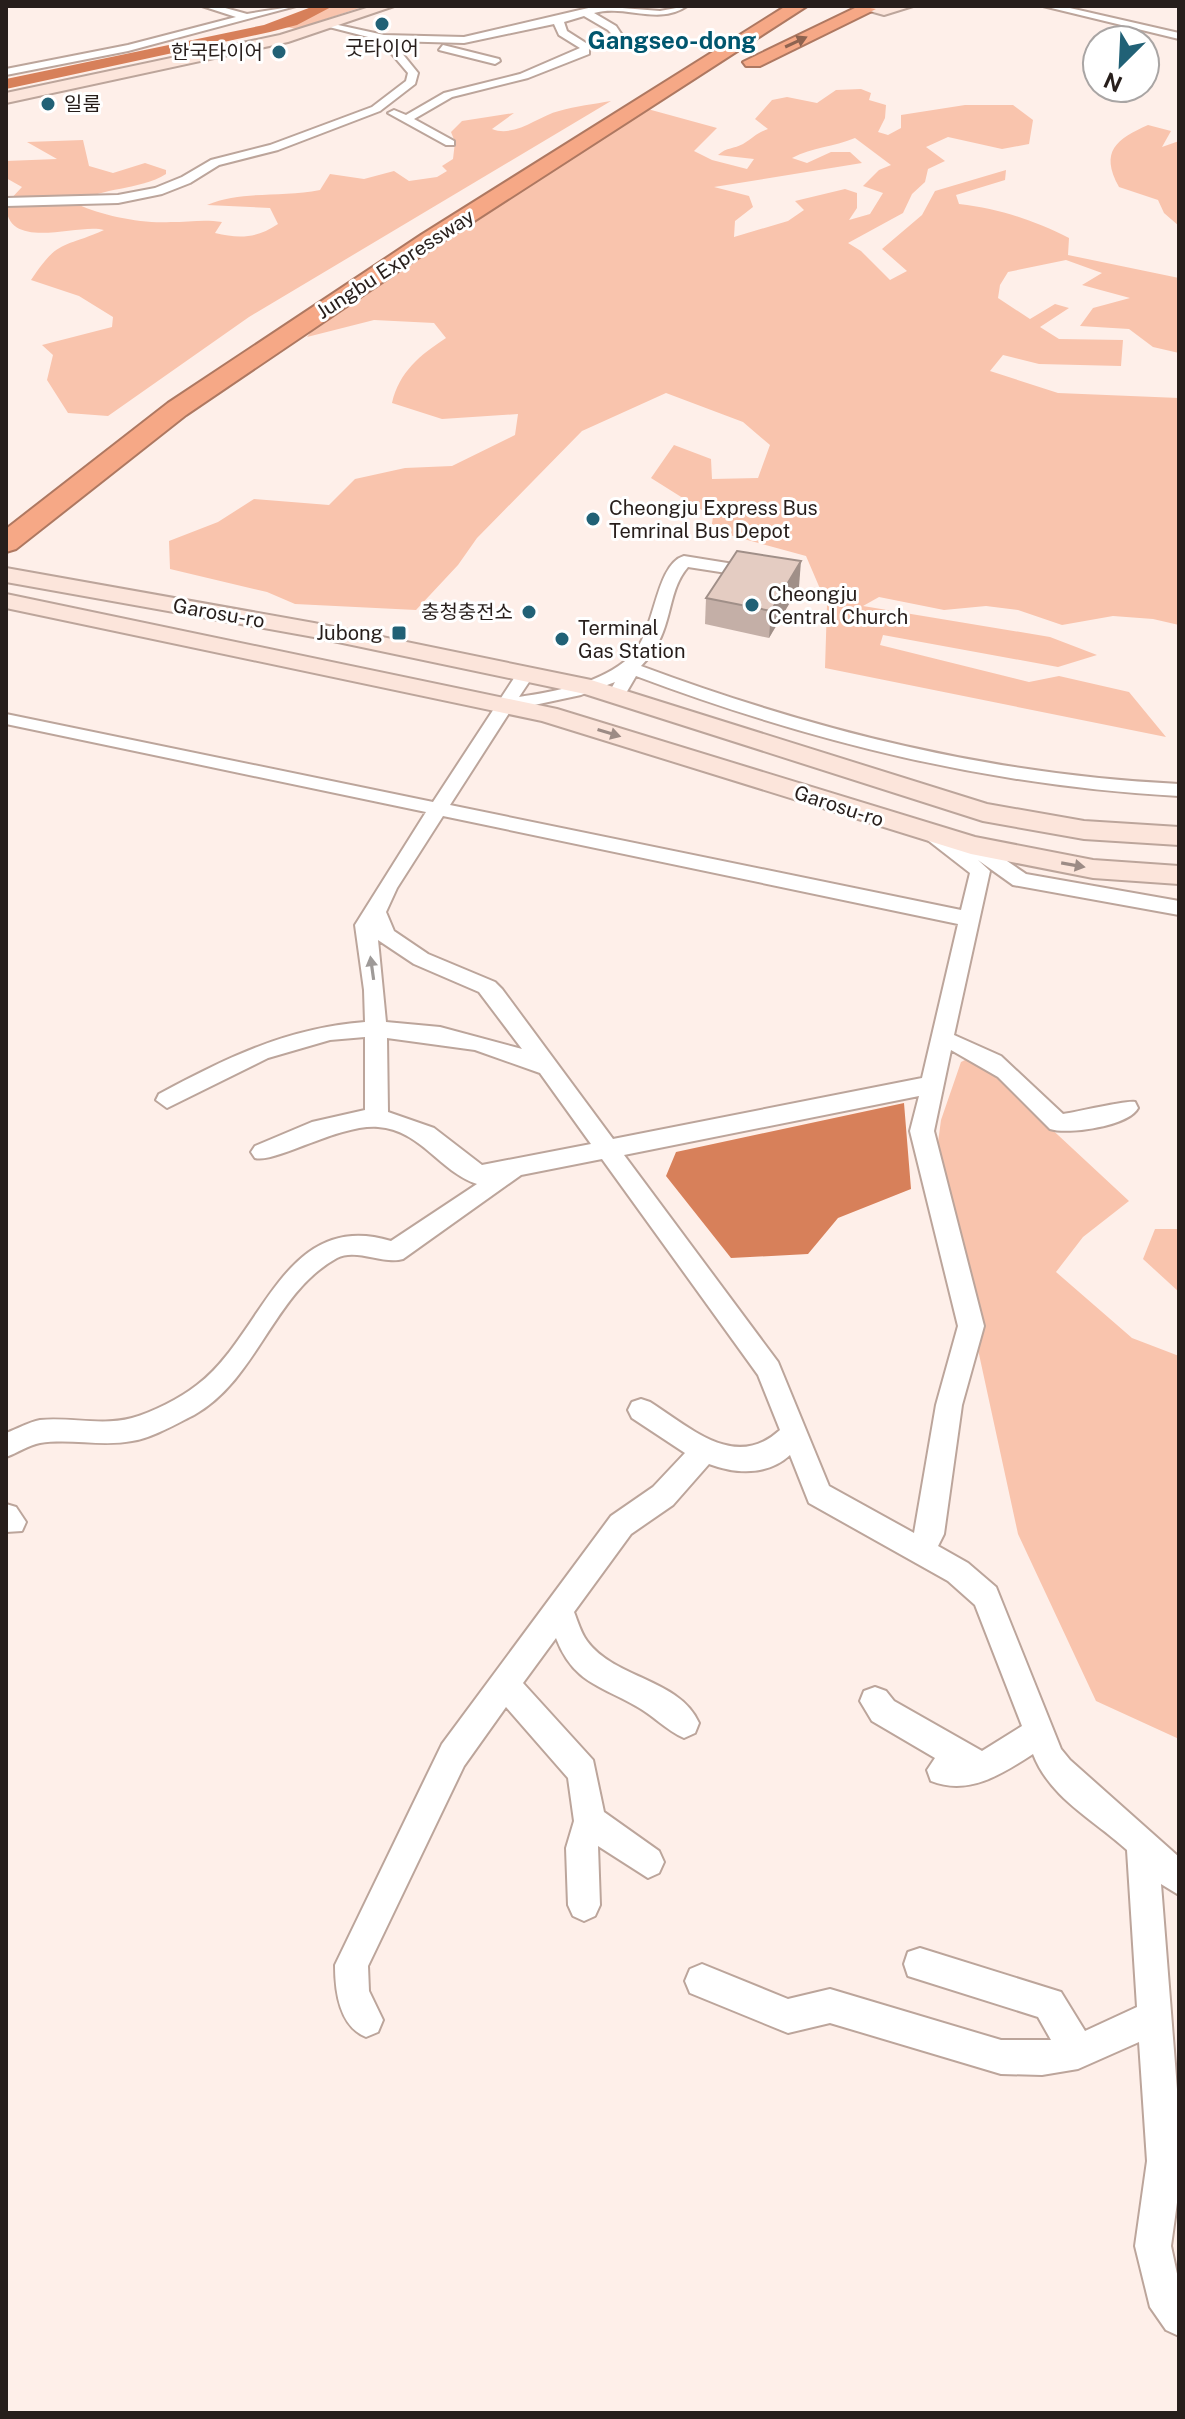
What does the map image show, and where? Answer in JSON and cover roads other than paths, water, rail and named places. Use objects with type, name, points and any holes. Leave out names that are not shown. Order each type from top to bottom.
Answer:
[{"type":"highway","name":"Jungbu Expressway","points":[[12,530],[177,409],[787,6]]},
{"type":"highway","name":"Jungbu Expressway","points":[[593,132],[798,6]]},
{"type":"highway","points":[[593,132],[863,8]]},
{"type":"highway","points":[[593,132],[690,51]]},
{"type":"main road","points":[[7,97],[270,42],[387,6]]},
{"type":"main road","points":[[863,8],[893,10],[906,6]]},
{"type":"main road","points":[[6,568],[79,588]]},
{"type":"main road","name":"Garosu-ro","points":[[6,575],[79,588],[543,704],[971,827],[1036,840],[1179,853]]},
{"type":"main road","name":"Garosu-ro","points":[[6,588],[511,696]]},
{"type":"main road","name":"Garosu-ro","points":[[6,601],[476,698],[584,686],[983,812],[1084,830],[1179,836]]},
{"type":"main road","points":[[511,696],[543,704]]},
{"type":"main road","name":"Garosu-ro","points":[[543,704],[971,845],[1093,869],[1179,875]]},
{"type":"main road","name":"Garosu-ro","points":[[718,729],[971,793],[1108,814],[1179,820]]},
{"type":"street","points":[[207,6],[249,17]]},
{"type":"street","points":[[6,72],[128,48],[291,6]]},
{"type":"street","points":[[462,40],[558,20],[607,6],[661,14],[682,6]]},
{"type":"street","points":[[1048,6],[1179,36]]},
{"type":"street","points":[[407,119],[448,95],[524,76],[594,47],[626,40],[587,13]]},
{"type":"street","points":[[558,20],[563,33],[594,47]]},
{"type":"street","points":[[1167,34],[1179,20]]},
{"type":"street","points":[[333,25],[384,38],[462,40],[492,46],[510,43]]},
{"type":"street","points":[[6,202],[138,196],[186,180],[215,162],[274,148],[376,109],[413,77],[384,38]]},
{"type":"street","points":[[418,40],[495,61]]},
{"type":"street","points":[[376,109],[407,119],[421,134],[441,135],[450,143]]},
{"type":"street","points":[[616,696],[658,630],[677,567],[684,561],[694,561],[746,571]]},
{"type":"street","points":[[543,704],[631,668],[781,722],[919,756],[1056,779],[1179,790]]},
{"type":"street","points":[[377,1117],[375,990],[365,925],[511,696]]},
{"type":"street","points":[[6,719],[969,919]]},
{"type":"street","points":[[918,1550],[930,1534],[949,1405],[971,1326],[925,1156],[922,1131],[980,871],[932,834]]},
{"type":"street","points":[[971,845],[1020,880],[1179,908]]},
{"type":"street","points":[[376,912],[385,935],[421,959],[487,987],[769,1370],[819,1494],[958,1572],[986,1596],[1050,1759],[1073,1791],[1142,1845],[1179,1879]]},
{"type":"street","points":[[167,1100],[261,1051],[326,1032],[374,1028],[475,1042],[510,1051],[548,1068]]},
{"type":"street","points":[[941,1039],[973,1047],[992,1058],[1058,1123],[1106,1117],[1127,1108]]},
{"type":"street","points":[[263,1152],[348,1117],[377,1117],[417,1129],[478,1175],[609,1152],[931,1085]]},
{"type":"street","points":[[6,1445],[38,1432],[132,1430],[184,1407],[208,1392],[249,1344],[291,1282],[334,1247],[378,1247],[394,1252],[518,1168]]},
{"type":"street","points":[[641,1410],[705,1450],[732,1462],[757,1462],[781,1450],[794,1434]]},
{"type":"street","points":[[366,2020],[352,1994],[351,1965],[453,1755],[621,1525],[663,1496],[705,1450]]},
{"type":"street","points":[[560,1612],[574,1648],[587,1663],[605,1677],[648,1696],[684,1723]]},
{"type":"street","points":[[504,1683],[582,1771],[590,1821],[582,1848],[584,1905]]},
{"type":"street","points":[[875,1701],[883,1711],[983,1768]]},
{"type":"street","points":[[942,1770],[983,1768],[1040,1732]]},
{"type":"street","points":[[590,1821],[648,1862]]},
{"type":"street","points":[[1142,1845],[1165,2161],[1153,2246],[1163,2294],[1179,2317]]},
{"type":"street","points":[[920,1964],[1049,2004],[1078,2052]]},
{"type":"street","points":[[702,1981],[788,2016],[830,2006],[1001,2057],[1029,2062],[1078,2052],[1155,2016]]},
{"type":"waterway","points":[[6,84],[265,29],[292,22],[326,6]]},
{"type":"place","name":"굿타이어","points":[[382,24]]},
{"type":"place","name":"한국타이어","points":[[279,52]]},
{"type":"place","name":"일룸","points":[[48,104]]},
{"type":"place","name":"Cheongju Express Bus Temrinal Bus Depot","points":[[593,519]]},
{"type":"place","name":"Cheongju Central Church","points":[[752,605]]},
{"type":"place","name":"충청충전소","points":[[529,612]]},
{"type":"place","name":"Jubong","points":[[399,633]]},
{"type":"place","name":"Terminal Gas Station","points":[[562,639]]},
{"type":"district","name":"Gangseo-dong","points":[[672,41]]}]
